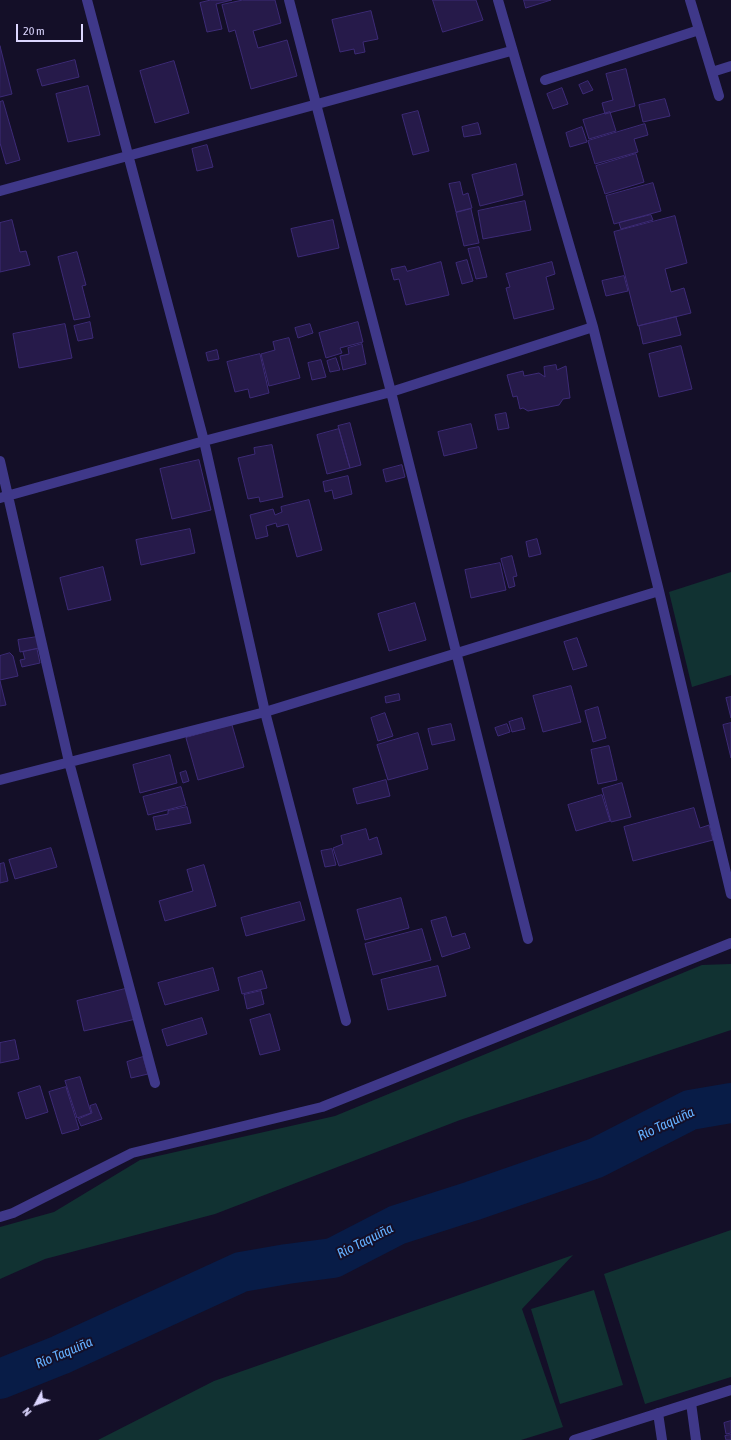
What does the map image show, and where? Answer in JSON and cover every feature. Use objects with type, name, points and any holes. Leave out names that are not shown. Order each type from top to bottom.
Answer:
[{"type":"street","points":[[86,0],[204,441],[265,712],[346,1021]]},
{"type":"street","points":[[289,0],[391,392],[528,939]]},
{"type":"street","points":[[498,0],[511,51],[593,326],[659,591],[731,894]]},
{"type":"street","points":[[690,0],[719,96]]},
{"type":"street","points":[[546,80],[699,30]]},
{"type":"street","points":[[0,192],[511,51]]},
{"type":"street","points":[[712,72],[731,66]]},
{"type":"street","points":[[4,497],[204,441],[391,392],[593,326]]},
{"type":"street","points":[[0,461],[4,497],[69,762],[155,1083]]},
{"type":"street","points":[[0,780],[265,712],[456,655],[659,591]]},
{"type":"street","points":[[0,1217],[13,1214],[132,1153],[322,1107],[731,943]]},
{"type":"street","points":[[574,1440],[731,1390]]},
{"type":"street","points":[[691,1403],[696,1440]]},
{"type":"street","points":[[658,1413],[662,1440]]},
{"type":"green space","points":[[731,572],[731,675],[692,687],[669,592]]},
{"type":"green space","points":[[731,964],[731,1030],[460,1120],[215,1214],[45,1259],[0,1279],[0,1227],[54,1212],[140,1160],[335,1116],[702,965]]},
{"type":"green space","points":[[731,1230],[731,1377],[645,1404],[604,1274]]},
{"type":"green space","points":[[573,1255],[522,1309],[563,1427],[521,1440],[98,1440],[214,1381]]},
{"type":"green space","points":[[594,1290],[623,1385],[560,1404],[531,1309]]},
{"type":"building","points":[[211,0],[232,0],[216,4],[222,29],[207,32],[200,3]]},
{"type":"building","points":[[243,0],[275,0],[281,23],[253,31],[258,48],[287,40],[297,76],[251,89],[235,30],[229,32],[222,5]]},
{"type":"building","points":[[433,0],[476,0],[483,20],[443,32]]},
{"type":"building","points":[[524,0],[551,0],[526,8]]},
{"type":"building","points":[[371,11],[378,39],[363,42],[365,52],[355,54],[354,49],[340,52],[332,20]]},
{"type":"building","points":[[0,46],[12,94],[0,97]]},
{"type":"building","points":[[75,60],[79,77],[42,86],[37,70]]},
{"type":"building","points":[[174,61],[189,113],[155,123],[140,71]]},
{"type":"building","points":[[626,69],[635,106],[605,114],[602,103],[613,100],[606,74]]},
{"type":"building","points":[[588,81],[593,90],[583,94],[579,85]]},
{"type":"building","points":[[88,86],[100,135],[68,142],[56,94]]},
{"type":"building","points":[[562,88],[568,104],[553,109],[547,94]]},
{"type":"building","points":[[665,99],[670,116],[643,122],[639,105]]},
{"type":"building","points":[[3,101],[20,160],[6,164],[0,143],[0,102]]},
{"type":"building","points":[[418,111],[429,151],[413,155],[402,115]]},
{"type":"building","points":[[610,112],[616,131],[589,139],[583,120]]},
{"type":"building","points":[[478,123],[481,134],[464,137],[462,127]]},
{"type":"building","points":[[645,124],[648,135],[634,139],[638,152],[595,164],[588,141]]},
{"type":"building","points":[[582,127],[587,142],[570,147],[566,133]]},
{"type":"building","points":[[207,145],[213,167],[197,171],[192,149]]},
{"type":"building","points":[[636,154],[644,182],[605,194],[596,166]]},
{"type":"building","points":[[516,164],[523,195],[480,206],[472,175]]},
{"type":"building","points":[[460,182],[463,195],[468,193],[472,208],[456,212],[449,184]]},
{"type":"building","points":[[653,183],[661,211],[614,224],[606,196]]},
{"type":"building","points":[[525,201],[531,230],[483,239],[478,211]]},
{"type":"building","points":[[471,209],[479,243],[464,246],[456,213]]},
{"type":"building","points":[[651,215],[653,220],[621,229],[619,223]]},
{"type":"building","points":[[675,216],[687,263],[665,269],[671,292],[684,288],[691,313],[638,326],[614,232]]},
{"type":"building","points":[[12,220],[20,252],[26,251],[30,265],[0,272],[0,223]]},
{"type":"building","points":[[333,220],[339,248],[298,257],[291,229]]},
{"type":"building","points":[[479,247],[487,277],[476,279],[468,249]]},
{"type":"building","points":[[77,252],[86,285],[82,286],[90,317],[74,320],[58,257]]},
{"type":"building","points":[[467,260],[473,281],[462,284],[456,263]]},
{"type":"building","points":[[441,262],[449,295],[406,305],[399,279],[394,280],[391,269],[405,266],[407,271]]},
{"type":"building","points":[[552,262],[555,274],[546,277],[554,309],[514,319],[506,288],[510,287],[506,274]]},
{"type":"building","points":[[624,276],[628,291],[606,296],[602,281]]},
{"type":"building","points":[[676,317],[681,335],[643,344],[639,326]]},
{"type":"building","points":[[90,322],[93,338],[78,341],[74,326]]},
{"type":"building","points":[[358,322],[363,342],[340,348],[342,353],[326,358],[319,333]]},
{"type":"building","points":[[65,324],[72,358],[19,368],[13,334]]},
{"type":"building","points":[[310,324],[313,333],[298,338],[295,328]]},
{"type":"building","points":[[289,338],[300,378],[269,386],[261,354],[275,350],[273,342]]},
{"type":"building","points":[[362,344],[366,364],[343,370],[340,356],[349,354],[348,348]]},
{"type":"building","points":[[681,346],[692,389],[659,397],[649,354]]},
{"type":"building","points":[[217,350],[219,359],[208,361],[206,353]]},
{"type":"building","points":[[260,354],[269,393],[250,398],[248,389],[235,392],[227,362]]},
{"type":"building","points":[[336,358],[340,370],[330,372],[327,361]]},
{"type":"building","points":[[321,360],[326,377],[312,380],[308,363]]},
{"type":"building","points":[[556,365],[557,370],[566,366],[570,398],[563,399],[559,405],[528,411],[523,408],[520,409],[517,396],[513,397],[507,375],[523,371],[524,376],[539,373],[545,377],[544,367]]},
{"type":"building","points":[[506,413],[509,428],[498,430],[495,415]]},
{"type":"building","points":[[350,423],[361,465],[350,468],[338,426]]},
{"type":"building","points":[[471,424],[477,448],[444,456],[438,432]]},
{"type":"building","points":[[339,429],[350,468],[327,474],[317,435]]},
{"type":"building","points":[[272,445],[283,497],[260,502],[259,497],[248,499],[238,458],[255,454],[254,448]]},
{"type":"building","points":[[199,460],[211,510],[172,519],[160,469]]},
{"type":"building","points":[[402,465],[405,477],[386,482],[383,470]]},
{"type":"building","points":[[348,476],[352,494],[334,499],[332,490],[325,492],[323,482]]},
{"type":"building","points":[[309,500],[322,550],[297,557],[288,524],[277,527],[276,523],[266,526],[268,536],[256,539],[250,515],[273,509],[275,515],[282,512],[281,507]]},
{"type":"building","points":[[190,529],[195,553],[141,565],[136,540]]},
{"type":"building","points":[[537,539],[541,554],[529,557],[526,542]]},
{"type":"building","points":[[512,556],[517,576],[513,577],[515,586],[509,588],[501,559]]},
{"type":"building","points":[[500,563],[506,590],[471,598],[465,570]]},
{"type":"building","points":[[103,567],[111,600],[68,610],[60,578]]},
{"type":"building","points":[[415,603],[426,640],[389,651],[378,614]]},
{"type":"building","points":[[37,637],[39,648],[20,652],[18,640]]},
{"type":"building","points":[[577,638],[587,666],[573,670],[564,642]]},
{"type":"building","points":[[37,649],[40,663],[22,667],[20,660],[25,659],[23,652]]},
{"type":"building","points":[[10,653],[13,656],[18,676],[0,680],[0,656]]},
{"type":"building","points":[[0,681],[6,705],[0,706]]},
{"type":"building","points":[[571,686],[581,722],[543,732],[533,696]]},
{"type":"building","points":[[399,694],[400,700],[386,703],[385,697]]},
{"type":"building","points":[[731,697],[731,718],[726,698]]},
{"type":"building","points":[[598,707],[606,738],[593,742],[585,711]]},
{"type":"building","points":[[385,713],[393,736],[378,741],[371,718]]},
{"type":"building","points":[[522,718],[525,729],[512,732],[509,722]]},
{"type":"building","points":[[731,723],[731,758],[723,725]]},
{"type":"building","points":[[451,724],[455,740],[432,745],[428,729]]},
{"type":"building","points":[[507,724],[510,732],[498,736],[495,728]]},
{"type":"building","points":[[232,725],[244,767],[198,780],[186,738]]},
{"type":"building","points":[[418,733],[428,769],[388,780],[377,745]]},
{"type":"building","points":[[609,746],[617,780],[598,784],[591,750]]},
{"type":"building","points":[[170,755],[177,783],[140,793],[133,765]]},
{"type":"building","points":[[186,771],[189,781],[183,783],[180,773]]},
{"type":"building","points":[[386,780],[390,796],[357,804],[353,789]]},
{"type":"building","points":[[622,783],[631,817],[611,822],[602,789]]},
{"type":"building","points":[[181,787],[186,805],[148,815],[143,797]]},
{"type":"building","points":[[602,795],[610,821],[576,831],[568,805]]},
{"type":"building","points":[[187,807],[191,823],[156,830],[153,817],[168,814],[168,811]]},
{"type":"building","points":[[694,808],[700,828],[709,825],[713,840],[633,861],[624,827]]},
{"type":"building","points":[[366,829],[369,840],[377,837],[382,854],[339,866],[333,848],[343,844],[341,836]]},
{"type":"building","points":[[51,848],[57,867],[15,879],[9,860]]},
{"type":"building","points":[[332,849],[336,865],[325,867],[321,851]]},
{"type":"building","points":[[4,863],[8,881],[0,883],[0,864]]},
{"type":"building","points":[[204,865],[216,906],[165,921],[159,901],[193,891],[187,870]]},
{"type":"building","points":[[401,898],[409,928],[365,940],[357,910]]},
{"type":"building","points":[[300,902],[305,920],[246,936],[241,918]]},
{"type":"building","points":[[446,917],[452,937],[465,933],[470,948],[442,957],[431,921]]},
{"type":"building","points":[[422,929],[431,960],[373,975],[365,944]]},
{"type":"building","points":[[438,966],[446,996],[388,1010],[381,980]]},
{"type":"building","points":[[213,968],[219,990],[165,1005],[158,983]]},
{"type":"building","points":[[262,971],[267,988],[242,994],[238,978]]},
{"type":"building","points":[[129,988],[136,1019],[84,1031],[77,1001]]},
{"type":"building","points":[[261,991],[264,1004],[247,1009],[244,995]]},
{"type":"building","points":[[270,1014],[280,1050],[260,1055],[250,1020]]},
{"type":"building","points":[[202,1018],[207,1034],[167,1046],[162,1030]]},
{"type":"building","points":[[15,1040],[19,1059],[0,1063],[0,1043]]},
{"type":"building","points":[[143,1057],[148,1074],[131,1078],[127,1062]]},
{"type":"building","points":[[80,1077],[91,1113],[77,1118],[65,1081]]},
{"type":"building","points":[[40,1086],[48,1112],[26,1119],[18,1093]]},
{"type":"building","points":[[66,1087],[79,1129],[62,1134],[49,1092]]},
{"type":"building","points":[[96,1104],[102,1119],[81,1126],[78,1119],[92,1113],[90,1106]]},
{"type":"building","points":[[731,1421],[731,1433],[726,1434],[724,1423]]},
{"type":"building","points":[[731,1435],[731,1440],[726,1440],[725,1436]]},
{"type":"waterway","name":"Río Taquiña","points":[[0,1379],[60,1355],[241,1272],[333,1258],[397,1225],[596,1158],[690,1110],[731,1103]]}]
